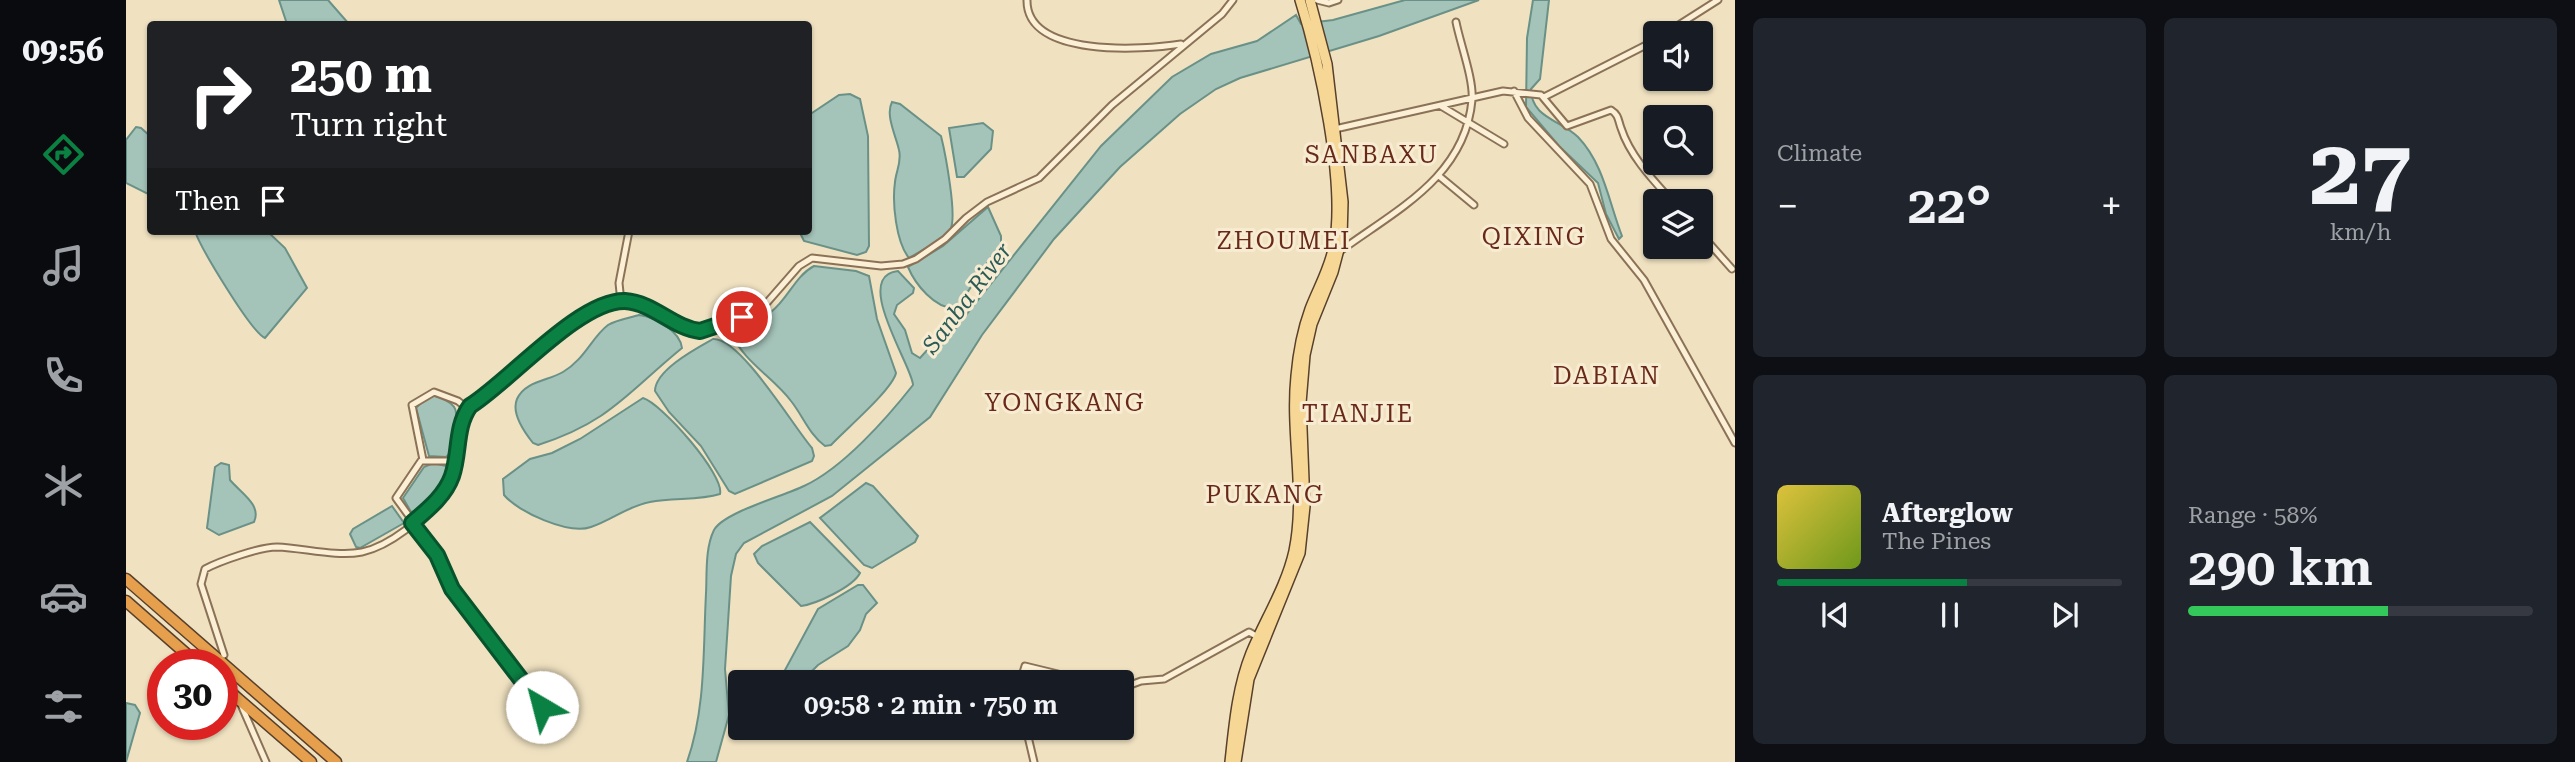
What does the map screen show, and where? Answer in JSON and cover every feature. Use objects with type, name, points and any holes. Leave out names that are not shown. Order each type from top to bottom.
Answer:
[{"type":"highway","points":[[126,579],[336,762]]},
{"type":"highway","points":[[126,601],[181,649]]},
{"type":"highway","points":[[238,699],[311,762]]},
{"type":"main road","points":[[1236,762],[1251,672],[1300,553],[1305,506],[1301,403],[1303,367],[1312,324],[1339,252],[1343,202],[1335,128],[1308,3]]},
{"type":"main road","points":[[1230,762],[1243,677],[1294,552],[1299,506],[1295,403],[1298,354],[1306,322],[1327,270],[1336,237],[1334,173],[1323,65]]},
{"type":"street","points":[[1027,0],[1028,12],[1038,27],[1067,40],[1131,51],[1184,43]]},
{"type":"street","points":[[222,649],[201,584],[205,569],[272,547],[364,551],[382,544],[412,523],[441,495],[452,477],[461,420],[468,409],[573,323],[595,309],[621,302],[648,306],[691,330],[703,331],[764,306],[799,266],[812,258],[869,266],[910,262],[945,239],[987,202],[1039,178],[1112,104],[1222,14],[1233,0]]},
{"type":"street","points":[[1308,3],[1338,0]]},
{"type":"street","points":[[1685,21],[1718,0]]},
{"type":"street","points":[[1339,252],[1401,210],[1439,176],[1454,151],[1473,98],[1456,22]]},
{"type":"street","points":[[1544,97],[1643,47]]},
{"type":"street","points":[[1514,90],[1528,118],[1591,184],[1611,239],[1644,280],[1735,443]]},
{"type":"street","points":[[1335,128],[1514,90],[1536,94],[1544,97],[1567,126],[1606,109],[1615,112],[1621,130],[1646,172],[1661,189]]},
{"type":"street","points":[[1441,105],[1504,144]]},
{"type":"street","points":[[1439,176],[1474,205]]},
{"type":"street","points":[[621,302],[619,283],[628,235]]},
{"type":"street","points":[[1713,248],[1732,270]]},
{"type":"street","points":[[423,460],[412,405],[434,392],[458,401],[468,409]]},
{"type":"street","points":[[455,461],[423,460],[417,464],[396,498],[437,555],[452,589],[542,707],[551,714],[563,716]]},
{"type":"street","points":[[1134,684],[1164,679],[1249,632],[1258,637]]},
{"type":"street","points":[[1024,670],[1025,666],[1042,670]]},
{"type":"street","points":[[242,707],[266,762]]},
{"type":"street","points":[[1029,740],[1034,762]]},
{"type":"water","points":[[279,0],[328,0],[346,21],[286,21]]},
{"type":"water","points":[[1405,0],[1479,0],[1379,36],[1240,78],[1216,89],[1180,114],[1120,167],[1054,239],[982,335],[930,417],[832,496],[744,543],[736,554],[731,576],[725,669],[728,719],[716,762],[687,762],[701,700],[707,561],[714,530],[729,517],[819,478],[849,455],[913,385],[882,305],[881,288],[885,277],[898,271],[914,288],[913,293],[897,305],[894,314],[905,330],[912,353],[920,358],[931,346],[938,348],[942,345],[1101,146],[1172,77],[1211,54],[1257,41],[1296,15],[1301,24],[1333,20]]},
{"type":"water","points":[[1533,0],[1549,0],[1540,79],[1531,89],[1532,99],[1548,118],[1578,137],[1594,159],[1622,236],[1619,239],[1606,214],[1598,183],[1559,146],[1526,107],[1527,38]]},
{"type":"water","points":[[850,94],[860,99],[868,136],[869,246],[866,252],[857,255],[804,241],[801,235],[812,235],[812,113],[839,95]]},
{"type":"water","points":[[892,102],[900,104],[941,136],[952,200],[950,230],[909,258],[898,232],[895,211],[894,191],[900,154],[890,119]]},
{"type":"water","points":[[983,123],[993,131],[991,149],[964,177],[957,177],[949,128]]},
{"type":"water","points":[[136,127],[147,133],[147,194],[126,183],[126,140]]},
{"type":"water","points":[[988,207],[1001,236],[1001,243],[955,308],[940,304],[921,288],[908,267],[943,246]]},
{"type":"water","points":[[197,235],[271,235],[285,248],[307,288],[265,338],[238,306]]},
{"type":"water","points":[[814,266],[856,271],[869,276],[877,319],[896,373],[868,409],[831,445],[825,446],[784,393],[743,353],[732,334],[745,323],[771,312],[807,270]]},
{"type":"water","points":[[639,315],[666,326],[677,336],[682,348],[601,416],[563,436],[538,445],[533,443],[516,410],[517,399],[525,388],[571,367],[608,325]]},
{"type":"water","points":[[713,339],[724,342],[737,352],[766,384],[812,448],[812,461],[735,494],[729,491],[701,446],[669,412],[655,391],[657,383],[669,368]]},
{"type":"water","points":[[428,395],[445,400],[455,409],[454,436],[446,457],[429,456],[416,408]]},
{"type":"water","points":[[643,398],[663,412],[703,457],[719,485],[720,494],[642,504],[582,529],[557,525],[532,515],[504,495],[503,479],[530,459],[552,453],[580,439]]},
{"type":"water","points":[[221,463],[229,465],[230,480],[249,499],[256,516],[254,522],[219,535],[207,528],[215,467]]},
{"type":"water","points":[[433,463],[446,466],[447,475],[423,509],[411,512],[403,498],[424,467]]},
{"type":"water","points":[[866,483],[873,486],[918,536],[915,542],[872,568],[864,565],[820,518]]},
{"type":"water","points":[[392,506],[404,523],[360,548],[356,547],[350,534],[353,529]]},
{"type":"water","points":[[810,522],[860,573],[850,584],[834,594],[801,606],[758,563],[754,554],[762,546]]},
{"type":"water","points":[[858,585],[863,585],[877,603],[866,614],[860,630],[848,646],[813,670],[785,670],[818,609]]},
{"type":"water","points":[[126,703],[135,705],[140,713],[126,762]]},
{"type":"district","name":"SANBAXU","points":[[1372,155]]},
{"type":"district","name":"QIXING","points":[[1534,237]]},
{"type":"district","name":"ZHOUMEI","points":[[1284,241]]},
{"type":"district","name":"DABIAN","points":[[1607,376]]},
{"type":"district","name":"YONGKANG","points":[[1065,403]]},
{"type":"district","name":"TIANJIE","points":[[1358,414]]},
{"type":"district","name":"PUKANG","points":[[1265,495]]},
{"type":"route","points":[[542,707],[480,623],[465,608],[452,589],[437,555],[412,523],[436,501],[452,477],[461,420],[470,406],[558,334],[595,309],[617,302],[639,303],[694,331],[706,331],[742,317]]},
{"type":"water label","name":"Sanba River","points":[[967,298]]}]
